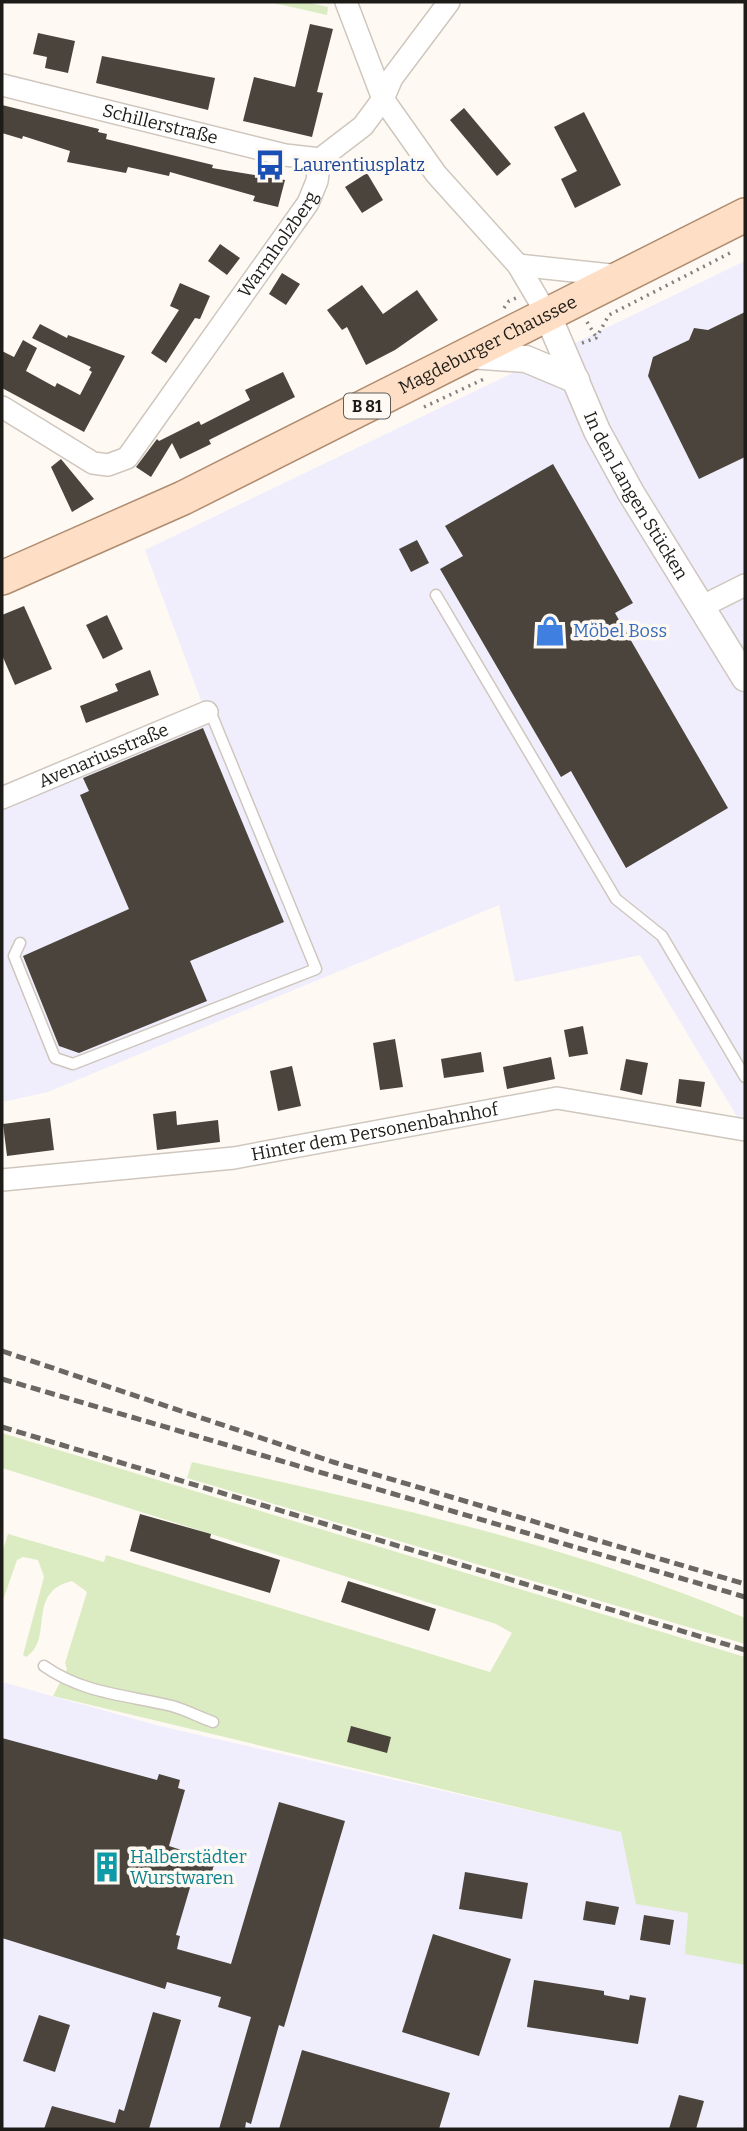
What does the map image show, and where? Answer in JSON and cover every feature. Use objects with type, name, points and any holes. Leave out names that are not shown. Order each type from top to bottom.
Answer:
[{"type":"main road","name":"Magdeburger Chaussee","points":[[2,578],[183,498],[745,215]]},
{"type":"street","points":[[346,2],[383,99],[436,174],[518,265],[548,316]]},
{"type":"street","points":[[320,159],[363,126],[383,99],[392,78],[449,2]]},
{"type":"street","name":"Schillerstraße","points":[[2,85],[285,155],[320,159]]},
{"type":"street","name":"Warmholzberg","points":[[2,407],[93,463],[108,465],[127,458],[308,203],[317,181],[320,159]]},
{"type":"street","points":[[518,265],[626,277]]},
{"type":"street","name":"In den Langen Stücken","points":[[548,316],[597,430],[631,493],[745,678]]},
{"type":"street","points":[[469,355],[526,359],[576,380]]},
{"type":"street","points":[[703,606],[745,585]]},
{"type":"street","name":"Avenariusstraße","points":[[2,798],[207,712]]},
{"type":"street","name":"Hinter dem Personenbahnhof","points":[[2,1180],[234,1158],[557,1098],[745,1130]]},
{"type":"lane","points":[[436,595],[615,899],[662,936],[745,1077]]},
{"type":"lane","points":[[20,943],[14,956],[55,1058],[73,1064],[316,969],[212,716],[207,712]]},
{"type":"lane","points":[[44,1665],[61,1678],[87,1689],[176,1707],[213,1722]]},
{"type":"path","points":[[563,349],[596,338],[609,315],[745,245]]},
{"type":"shaded area","points":[[745,261],[745,1130],[640,955],[515,982],[499,905],[48,1092],[2,1102],[2,805],[209,722],[145,550]]},
{"type":"shaded area","points":[[2,1682],[156,1725],[622,1832],[745,1886],[745,2129],[2,2129]]},
{"type":"green space","points":[[269,2],[306,2],[328,7],[327,15]]},
{"type":"green space","points":[[2,1433],[745,1657],[745,1965],[685,1954],[688,1913],[636,1904],[621,1832],[53,1696],[67,1669],[65,1663],[87,1592],[72,1581],[58,1587],[49,1595],[44,1605],[39,1639],[26,1657],[23,1655],[44,1577],[38,1560],[23,1557],[17,1560],[2,1603],[2,1553],[8,1534],[104,1562],[106,1555],[490,1672],[512,1633],[496,1624],[2,1468]]},
{"type":"green space","points":[[192,1462],[402,1510],[610,1568],[745,1618],[745,1644],[187,1478]]},
{"type":"building","points":[[310,24],[333,29],[317,92],[323,93],[312,137],[243,121],[254,77],[295,87]]},
{"type":"building","points":[[38,33],[75,41],[68,73],[45,68],[47,57],[33,54]]},
{"type":"building","points":[[102,56],[215,78],[208,110],[96,83]]},
{"type":"building","points":[[2,105],[99,129],[98,132],[107,134],[106,139],[213,165],[212,168],[285,180],[278,207],[253,201],[255,196],[170,172],[169,176],[128,167],[126,173],[67,162],[70,151],[23,136],[22,139],[2,133]]},
{"type":"building","points":[[464,108],[511,164],[497,176],[450,120]]},
{"type":"building","points":[[584,112],[621,185],[575,208],[561,179],[577,171],[554,127]]},
{"type":"building","points":[[367,173],[383,200],[362,213],[345,187]]},
{"type":"building","points":[[220,244],[240,258],[227,275],[208,261]]},
{"type":"building","points":[[282,273],[300,284],[286,305],[269,294]]},
{"type":"building","points":[[180,283],[210,296],[200,319],[195,318],[166,363],[151,353],[179,310],[170,306]]},
{"type":"building","points":[[362,285],[383,314],[417,290],[438,320],[395,350],[366,365],[347,327],[342,330],[327,310]]},
{"type":"building","points":[[745,312],[745,457],[699,479],[648,376],[653,357],[689,340],[694,328],[708,330]]},
{"type":"building","points":[[40,324],[67,338],[68,335],[125,356],[84,432],[2,388],[2,351],[14,357],[23,340],[37,348],[26,371],[55,387],[57,383],[80,395],[92,372],[89,370],[91,367],[32,338]]},
{"type":"building","points":[[283,372],[295,397],[209,440],[211,444],[180,459],[172,443],[151,477],[136,467],[157,439],[159,441],[199,421],[201,425],[250,400],[245,390]]},
{"type":"building","points":[[61,459],[94,499],[72,512],[51,467]]},
{"type":"building","points":[[553,464],[633,603],[615,613],[728,808],[626,868],[571,771],[561,777],[440,569],[463,556],[445,526]]},
{"type":"building","points":[[417,540],[429,563],[411,572],[399,549]]},
{"type":"building","points":[[24,606],[52,669],[15,685],[2,655],[2,615]]},
{"type":"building","points":[[107,615],[123,649],[103,659],[86,625]]},
{"type":"building","points":[[150,670],[159,695],[86,723],[80,706],[118,691],[115,684]]},
{"type":"building","points":[[203,728],[284,922],[190,961],[207,1001],[79,1053],[59,1046],[23,956],[129,909],[80,795],[89,791],[83,778]]},
{"type":"building","points":[[583,1026],[588,1054],[569,1057],[564,1030]]},
{"type":"building","points":[[395,1039],[403,1087],[380,1090],[373,1043]]},
{"type":"building","points":[[481,1052],[484,1072],[444,1078],[441,1059]]},
{"type":"building","points":[[551,1057],[555,1079],[507,1089],[503,1067]]},
{"type":"building","points":[[626,1059],[648,1063],[642,1095],[620,1090]]},
{"type":"building","points":[[292,1066],[301,1106],[278,1111],[270,1071]]},
{"type":"building","points":[[679,1079],[705,1082],[701,1107],[676,1103]]},
{"type":"building","points":[[176,1111],[177,1125],[218,1120],[220,1142],[157,1150],[153,1114]]},
{"type":"building","points":[[50,1118],[54,1150],[7,1156],[3,1124]]},
{"type":"building","points":[[140,1514],[211,1534],[210,1538],[280,1560],[270,1593],[130,1551]]},
{"type":"building","points":[[348,1581],[436,1609],[429,1631],[341,1602]]},
{"type":"building","points":[[351,1726],[391,1737],[387,1753],[347,1742]]},
{"type":"building","name":"Halberstädter Wurstwaren","points":[[2,1738],[157,1780],[159,1774],[180,1780],[178,1788],[185,1790],[169,1846],[215,1861],[210,1879],[194,1874],[176,1935],[180,1936],[177,1949],[231,1964],[279,1802],[345,1821],[284,2027],[279,2025],[251,2124],[246,2122],[245,2129],[219,2129],[251,2017],[218,2007],[221,1997],[167,1982],[165,1989],[2,1938]]},
{"type":"building","points":[[465,1872],[528,1883],[522,1919],[459,1909]]},
{"type":"building","points":[[586,1901],[619,1907],[615,1925],[583,1920]]},
{"type":"building","points":[[644,1915],[674,1920],[670,1945],[640,1940]]},
{"type":"building","points":[[433,1934],[511,1959],[479,2056],[402,2032]]},
{"type":"building","points":[[534,1980],[604,1991],[604,1995],[629,2000],[630,1995],[646,1998],[638,2044],[527,2027]]},
{"type":"building","points":[[153,2012],[181,2020],[149,2129],[44,2129],[52,2106],[115,2123],[119,2109],[124,2111]]},
{"type":"building","points":[[39,2015],[70,2025],[55,2072],[23,2061]]},
{"type":"building","points":[[302,2050],[450,2093],[439,2129],[279,2129]]},
{"type":"building","points":[[679,2095],[704,2101],[696,2129],[669,2129]]},
{"type":"railway","points":[[2,1351],[333,1462],[745,1584]]},
{"type":"railway","points":[[2,1379],[745,1597]]},
{"type":"railway","points":[[2,1427],[745,1650]]},
{"type":"place","name":"Laurentiusplatz","points":[[270,165]]},
{"type":"place","name":"Möbel Boss","points":[[550,631]]},
{"type":"place","name":"Halberstädter Wurstwaren","points":[[107,1867]]}]
